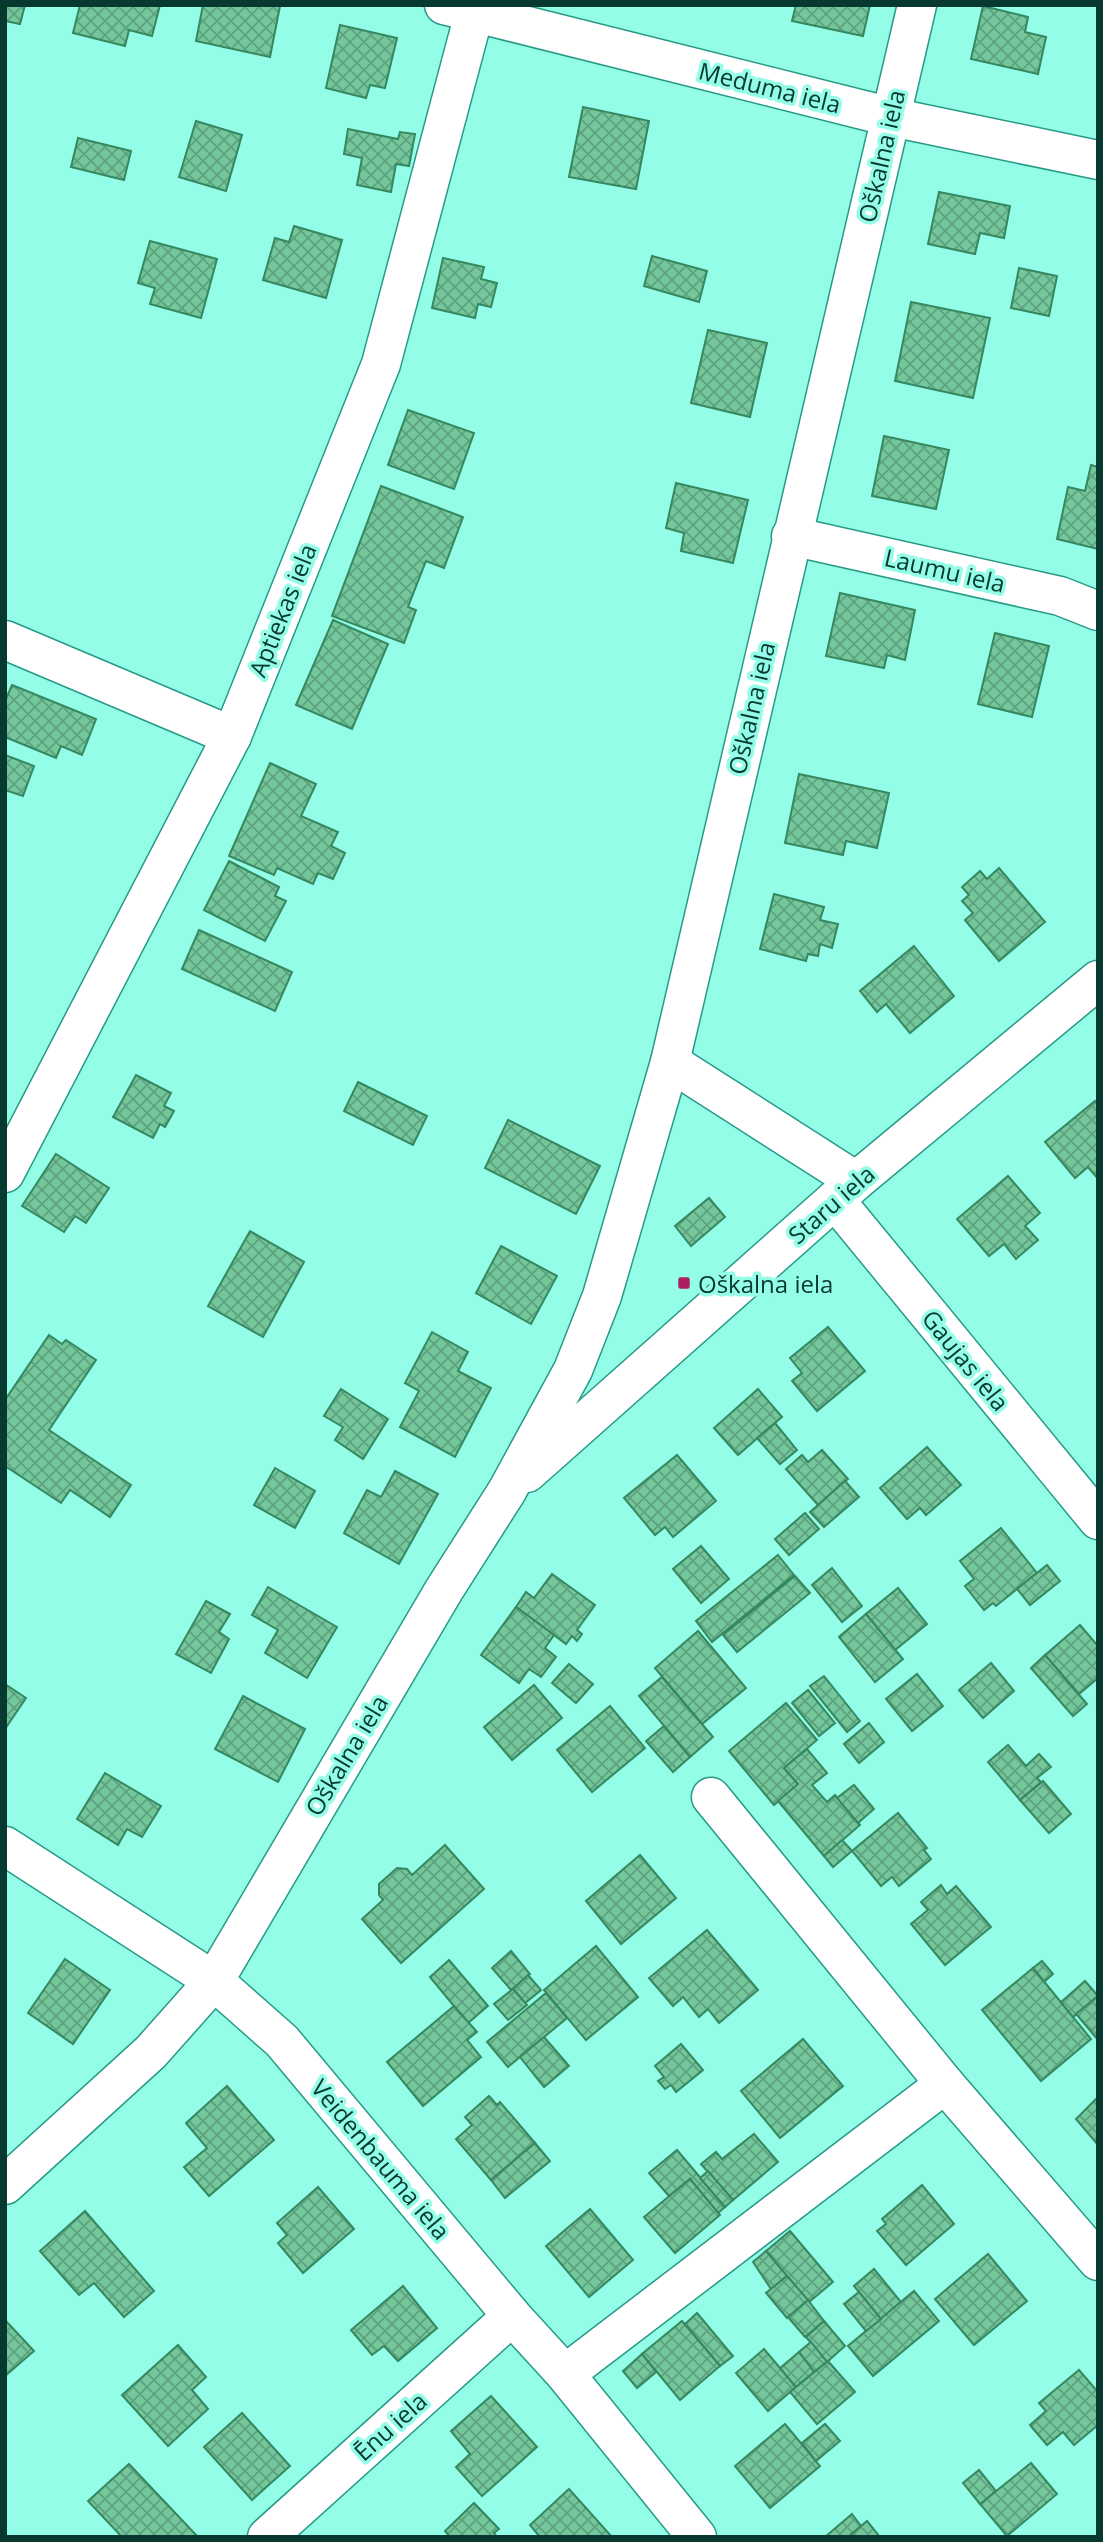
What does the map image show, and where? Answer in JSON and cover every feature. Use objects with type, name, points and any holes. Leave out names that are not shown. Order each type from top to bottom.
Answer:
[{"type":"street","name":"Oškalna iela","points":[[5,2185],[151,2052],[214,1981],[444,1590],[507,1491],[573,1370],[597,1308],[670,1062],[917,5]]},
{"type":"street","name":"Meduma iela","points":[[459,10],[891,117],[1098,160]]},
{"type":"street","name":"Aptiekas iela","points":[[5,1173],[232,736],[381,364],[459,10]]},
{"type":"street","name":"Laumu iela","points":[[791,536],[1060,596],[1098,611]]},
{"type":"street","points":[[5,640],[232,736]]},
{"type":"street","name":"Staru iela","points":[[507,1491],[845,1191],[1098,980]]},
{"type":"street","name":"Gaujas iela","points":[[670,1062],[845,1191],[1098,1520]]},
{"type":"street","points":[[711,1797],[945,2084],[1098,2261]]},
{"type":"street","name":"Veidenbauma iela","points":[[5,1846],[214,1981],[282,2041],[512,2316],[565,2374],[698,2537]]},
{"type":"street","points":[[565,2374],[945,2084]]},
{"type":"street","name":"Ēnu iela","points":[[267,2537],[512,2316]]},
{"type":"building","points":[[5,5],[25,5],[20,24],[5,21]]},
{"type":"building","points":[[80,5],[160,5],[152,36],[129,30],[125,46],[73,33]]},
{"type":"building","points":[[203,5],[280,6],[270,57],[196,41]]},
{"type":"building","points":[[796,5],[870,5],[863,36],[792,21]]},
{"type":"building","points":[[983,6],[1028,17],[1025,32],[1046,37],[1038,74],[971,59]]},
{"type":"building","points":[[340,25],[397,38],[385,88],[370,85],[366,98],[326,88]]},
{"type":"building","points":[[583,107],[649,121],[636,189],[569,177]]},
{"type":"building","points":[[196,121],[242,135],[226,191],[179,177]]},
{"type":"building","points":[[348,129],[398,139],[400,132],[415,134],[409,166],[396,164],[391,192],[357,185],[362,158],[344,154]]},
{"type":"building","points":[[78,138],[131,151],[124,180],[71,167]]},
{"type":"building","points":[[939,192],[1010,206],[1004,238],[980,233],[975,254],[928,244]]},
{"type":"building","points":[[294,226],[342,240],[326,298],[263,280],[275,238],[289,242]]},
{"type":"building","points":[[150,241],[217,259],[201,318],[150,304],[155,288],[138,283]]},
{"type":"building","points":[[652,256],[707,271],[699,302],[644,286]]},
{"type":"building","points":[[443,258],[484,267],[481,279],[497,283],[491,307],[478,304],[475,318],[432,308]]},
{"type":"building","points":[[1019,268],[1057,276],[1049,316],[1011,308]]},
{"type":"building","points":[[911,302],[990,318],[973,398],[895,381]]},
{"type":"building","points":[[708,330],[767,343],[750,417],[691,403]]},
{"type":"building","points":[[408,410],[474,433],[454,489],[388,465]]},
{"type":"building","points":[[884,436],[949,450],[936,509],[872,496]]},
{"type":"building","points":[[1091,465],[1098,467],[1098,549],[1057,539],[1068,487],[1085,491]]},
{"type":"building","points":[[676,483],[748,500],[733,563],[681,551],[684,533],[666,528]]},
{"type":"building","points":[[381,486],[463,517],[444,568],[426,561],[408,607],[416,610],[404,643],[332,616]]},
{"type":"building","points":[[840,593],[915,610],[905,660],[887,655],[884,668],[826,656]]},
{"type":"building","points":[[333,620],[388,644],[352,729],[296,705]]},
{"type":"building","points":[[995,633],[1049,646],[1032,717],[978,704]]},
{"type":"building","points":[[12,685],[96,719],[82,755],[61,746],[56,758],[5,737],[5,701]]},
{"type":"building","points":[[5,755],[34,766],[23,796],[5,790]]},
{"type":"building","points":[[270,763],[316,784],[301,816],[338,832],[331,846],[345,853],[333,879],[318,873],[313,884],[277,868],[274,875],[229,856]]},
{"type":"building","points":[[799,774],[889,793],[877,848],[846,841],[843,855],[785,843]]},
{"type":"building","points":[[229,861],[279,887],[275,896],[286,901],[265,941],[204,910]]},
{"type":"building","points":[[999,868],[1045,922],[999,961],[965,920],[973,913],[962,901],[969,895],[962,887],[980,871],[987,879]]},
{"type":"building","points":[[774,894],[824,907],[820,920],[838,924],[832,948],[820,944],[818,956],[808,954],[806,961],[760,949]]},
{"type":"building","points":[[199,930],[292,972],[275,1011],[182,969]]},
{"type":"building","points":[[914,946],[954,996],[910,1033],[886,1004],[877,1012],[860,991]]},
{"type":"building","points":[[136,1075],[171,1093],[164,1106],[174,1111],[165,1127],[160,1124],[153,1138],[113,1117]]},
{"type":"building","points":[[358,1082],[427,1116],[413,1145],[344,1111]]},
{"type":"building","points":[[1095,1101],[1098,1105],[1098,1179],[1088,1167],[1075,1178],[1045,1142]]},
{"type":"building","points":[[508,1120],[600,1166],[576,1214],[485,1168]]},
{"type":"building","points":[[56,1154],[109,1188],[86,1223],[75,1216],[64,1232],[22,1206]]},
{"type":"building","points":[[1008,1176],[1040,1213],[1025,1226],[1038,1240],[1016,1259],[1004,1244],[989,1256],[957,1219]]},
{"type":"building","points":[[709,1198],[725,1217],[691,1246],[675,1226]]},
{"type":"building","points":[[250,1231],[304,1262],[263,1337],[208,1306]]},
{"type":"building","points":[[501,1246],[557,1276],[531,1324],[476,1293]]},
{"type":"building","points":[[828,1327],[865,1371],[817,1411],[792,1381],[802,1373],[790,1358]]},
{"type":"building","points":[[432,1332],[468,1352],[458,1371],[491,1388],[455,1457],[400,1427],[419,1391],[405,1383]]},
{"type":"building","points":[[49,1335],[62,1344],[66,1340],[96,1360],[49,1430],[131,1485],[110,1517],[70,1490],[61,1503],[5,1466],[5,1400]]},
{"type":"building","points":[[341,1389],[388,1419],[363,1459],[335,1440],[343,1427],[324,1416]]},
{"type":"building","points":[[758,1389],[782,1417],[738,1455],[714,1428]]},
{"type":"building","points":[[775,1423],[797,1450],[780,1464],[757,1438]]},
{"type":"building","points":[[927,1447],[961,1485],[926,1515],[920,1508],[907,1519],[880,1488]]},
{"type":"building","points":[[822,1450],[848,1479],[818,1505],[786,1469],[802,1455],[808,1462]]},
{"type":"building","points":[[677,1455],[716,1501],[673,1537],[665,1527],[655,1535],[624,1498]]},
{"type":"building","points":[[275,1468],[315,1491],[295,1528],[254,1505]]},
{"type":"building","points":[[395,1471],[438,1494],[399,1564],[344,1533],[367,1490],[381,1497]]},
{"type":"building","points":[[845,1481],[859,1497],[824,1527],[810,1512]]},
{"type":"building","points":[[805,1513],[819,1529],[789,1555],[775,1539]]},
{"type":"building","points":[[1001,1528],[1037,1573],[996,1606],[993,1603],[984,1610],[965,1586],[974,1579],[960,1561]]},
{"type":"building","points":[[701,1546],[729,1579],[701,1603],[673,1569]]},
{"type":"building","points":[[778,1555],[794,1575],[712,1642],[696,1621]]},
{"type":"building","points":[[1047,1565],[1060,1581],[1030,1605],[1017,1589]]},
{"type":"building","points":[[832,1568],[862,1606],[842,1622],[812,1585]]},
{"type":"building","points":[[552,1574],[595,1605],[577,1630],[582,1634],[577,1641],[572,1636],[566,1644],[516,1607],[526,1592],[534,1598]]},
{"type":"building","points":[[795,1576],[810,1593],[737,1652],[723,1635]]},
{"type":"building","points":[[268,1587],[337,1627],[307,1678],[265,1653],[278,1630],[252,1615]]},
{"type":"building","points":[[898,1588],[927,1624],[895,1650],[866,1614]]},
{"type":"building","points":[[206,1601],[230,1614],[219,1632],[229,1639],[211,1673],[176,1654]]},
{"type":"building","points":[[516,1607],[554,1635],[545,1648],[556,1657],[541,1677],[529,1669],[519,1683],[481,1655]]},
{"type":"building","points":[[866,1614],[903,1659],[875,1682],[839,1637]]},
{"type":"building","points":[[1080,1625],[1098,1646],[1098,1678],[1079,1694],[1045,1655]]},
{"type":"building","points":[[698,1631],[746,1688],[702,1724],[655,1668]]},
{"type":"building","points":[[1045,1655],[1087,1704],[1073,1716],[1031,1668]]},
{"type":"building","points":[[991,1663],[1014,1691],[983,1718],[959,1690]]},
{"type":"building","points":[[569,1664],[593,1684],[576,1703],[552,1683]]},
{"type":"building","points":[[917,1674],[943,1706],[912,1731],[886,1699]]},
{"type":"building","points":[[824,1676],[860,1721],[847,1732],[810,1686]]},
{"type":"building","points":[[662,1677],[713,1737],[690,1757],[639,1696]]},
{"type":"building","points":[[5,1684],[26,1698],[5,1729]]},
{"type":"building","points":[[534,1685],[562,1718],[512,1760],[484,1727]]},
{"type":"building","points":[[808,1690],[835,1723],[819,1736],[792,1703]]},
{"type":"building","points":[[243,1696],[305,1729],[278,1782],[215,1749]]},
{"type":"building","points":[[786,1703],[817,1740],[784,1768],[798,1784],[774,1805],[729,1751]]},
{"type":"building","points":[[610,1706],[645,1748],[592,1792],[557,1750]]},
{"type":"building","points":[[869,1723],[884,1742],[859,1763],[844,1744]]},
{"type":"building","points":[[664,1726],[690,1757],[673,1772],[646,1741]]},
{"type":"building","points":[[1008,1745],[1026,1766],[1039,1754],[1051,1767],[1037,1778],[1041,1782],[1020,1800],[988,1762]]},
{"type":"building","points":[[807,1749],[827,1773],[812,1785],[827,1802],[835,1795],[860,1825],[824,1856],[778,1801],[798,1784],[784,1768]]},
{"type":"building","points":[[105,1773],[161,1806],[142,1837],[127,1829],[118,1845],[77,1819]]},
{"type":"building","points":[[1043,1781],[1071,1814],[1049,1833],[1020,1800]]},
{"type":"building","points":[[854,1785],[874,1809],[858,1823],[837,1798]]},
{"type":"building","points":[[898,1813],[927,1848],[924,1850],[931,1859],[899,1886],[892,1877],[881,1886],[852,1851]]},
{"type":"building","points":[[842,1840],[852,1851],[833,1867],[824,1856]]},
{"type":"building","points":[[445,1845],[484,1889],[401,1963],[362,1919],[383,1900],[379,1895],[379,1884],[397,1868],[407,1869],[412,1875]]},
{"type":"building","points":[[640,1855],[676,1898],[621,1944],[586,1901]]},
{"type":"building","points":[[941,1885],[947,1894],[956,1886],[991,1927],[945,1965],[911,1924],[928,1910],[921,1902]]},
{"type":"building","points":[[707,1930],[758,1990],[719,2023],[708,2009],[699,2017],[683,1997],[673,2006],[649,1978]]},
{"type":"building","points":[[596,1946],[638,1997],[586,2040],[544,1990]]},
{"type":"building","points":[[511,1951],[530,1974],[511,1990],[492,1968]]},
{"type":"building","points":[[65,1959],[110,1990],[73,2044],[28,2013]]},
{"type":"building","points":[[449,1960],[488,2006],[468,2023],[430,1977]]},
{"type":"building","points":[[1042,1961],[1053,1974],[1044,1982],[1033,1968]]},
{"type":"building","points":[[1033,1968],[1091,2039],[1041,2081],[982,2010]]},
{"type":"building","points":[[528,1975],[541,1990],[525,2003],[513,1989]]},
{"type":"building","points":[[1085,1981],[1098,1996],[1073,2017],[1061,2002]]},
{"type":"building","points":[[513,1989],[527,2005],[508,2020],[494,2004]]},
{"type":"building","points":[[546,1993],[567,2018],[508,2067],[487,2042]]},
{"type":"building","points":[[1098,1996],[1098,2040],[1076,2014]]},
{"type":"building","points":[[454,2006],[477,2032],[467,2040],[481,2057],[423,2106],[387,2062]]},
{"type":"building","points":[[544,2037],[569,2066],[544,2087],[520,2057]]},
{"type":"building","points":[[803,2039],[843,2086],[780,2138],[741,2091]]},
{"type":"building","points":[[681,2044],[703,2070],[676,2092],[671,2085],[665,2089],[658,2081],[664,2077],[655,2066]]},
{"type":"building","points":[[227,2086],[274,2140],[209,2196],[184,2167],[207,2148],[186,2123]]},
{"type":"building","points":[[489,2096],[497,2105],[500,2102],[535,2143],[491,2180],[456,2139],[472,2125],[465,2117]]},
{"type":"building","points":[[1098,2097],[1098,2145],[1076,2119]]},
{"type":"building","points":[[754,2134],[778,2162],[733,2200],[701,2164],[716,2152],[722,2159]]},
{"type":"building","points":[[535,2143],[550,2161],[505,2198],[491,2180]]},
{"type":"building","points":[[677,2150],[725,2207],[718,2213],[690,2179],[669,2196],[649,2173]]},
{"type":"building","points":[[708,2171],[733,2200],[725,2207],[700,2178]]},
{"type":"building","points":[[690,2179],[720,2215],[675,2253],[644,2217]]},
{"type":"building","points":[[922,2185],[954,2224],[906,2265],[877,2231],[886,2224],[882,2219]]},
{"type":"building","points":[[318,2187],[354,2229],[303,2273],[278,2243],[287,2235],[277,2223]]},
{"type":"building","points":[[590,2209],[633,2260],[589,2297],[546,2246]]},
{"type":"building","points":[[85,2211],[154,2291],[124,2317],[94,2283],[79,2295],[40,2251]]},
{"type":"building","points":[[790,2231],[833,2282],[809,2302],[766,2251]]},
{"type":"building","points":[[766,2251],[787,2276],[771,2289],[753,2262]]},
{"type":"building","points":[[988,2254],[1027,2301],[974,2345],[935,2299]]},
{"type":"building","points":[[874,2269],[901,2302],[881,2319],[854,2286]]},
{"type":"building","points":[[787,2276],[808,2300],[787,2318],[766,2293]]},
{"type":"building","points":[[403,2286],[437,2328],[398,2361],[384,2346],[372,2355],[351,2330]]},
{"type":"building","points":[[914,2291],[939,2321],[873,2376],[848,2346]]},
{"type":"building","points":[[859,2292],[881,2319],[866,2331],[844,2304]]},
{"type":"building","points":[[808,2300],[824,2321],[805,2337],[788,2317]]},
{"type":"building","points":[[697,2313],[733,2356],[720,2366],[685,2324]]},
{"type":"building","points":[[5,2320],[34,2351],[5,2376]]},
{"type":"building","points":[[682,2321],[720,2366],[680,2400],[642,2354]]},
{"type":"building","points":[[824,2321],[845,2346],[827,2362],[806,2337]]},
{"type":"building","points":[[811,2342],[827,2362],[814,2372],[799,2352]]},
{"type":"building","points":[[178,2345],[206,2377],[192,2390],[208,2409],[168,2446],[122,2395]]},
{"type":"building","points":[[764,2349],[796,2387],[768,2411],[736,2373]]},
{"type":"building","points":[[799,2352],[814,2372],[796,2387],[780,2368]]},
{"type":"building","points":[[642,2354],[656,2372],[637,2388],[623,2371]]},
{"type":"building","points":[[828,2361],[855,2392],[817,2424],[790,2392]]},
{"type":"building","points":[[1079,2370],[1098,2392],[1098,2425],[1074,2445],[1063,2432],[1047,2445],[1030,2425],[1046,2411],[1039,2403]]},
{"type":"building","points":[[491,2396],[537,2447],[482,2496],[456,2467],[470,2454],[451,2431]]},
{"type":"building","points":[[242,2413],[290,2466],[252,2500],[204,2447]]},
{"type":"building","points":[[785,2424],[820,2466],[770,2508],[735,2466]]},
{"type":"building","points":[[825,2424],[840,2441],[816,2461],[802,2443]]},
{"type":"building","points":[[1031,2463],[1057,2494],[1007,2536],[980,2504]]},
{"type":"building","points":[[129,2464],[198,2537],[122,2537],[88,2501]]},
{"type":"building","points":[[979,2470],[996,2491],[980,2504],[963,2483]]},
{"type":"building","points":[[569,2489],[612,2537],[540,2537],[530,2525]]},
{"type":"building","points":[[474,2503],[499,2529],[494,2533],[497,2537],[450,2537],[445,2531]]},
{"type":"building","points":[[852,2514],[861,2526],[848,2537],[825,2537]]},
{"type":"building","points":[[867,2521],[880,2537],[848,2537],[861,2526]]},
{"type":"place","name":"Oškalna iela","points":[[684,1283]]}]
